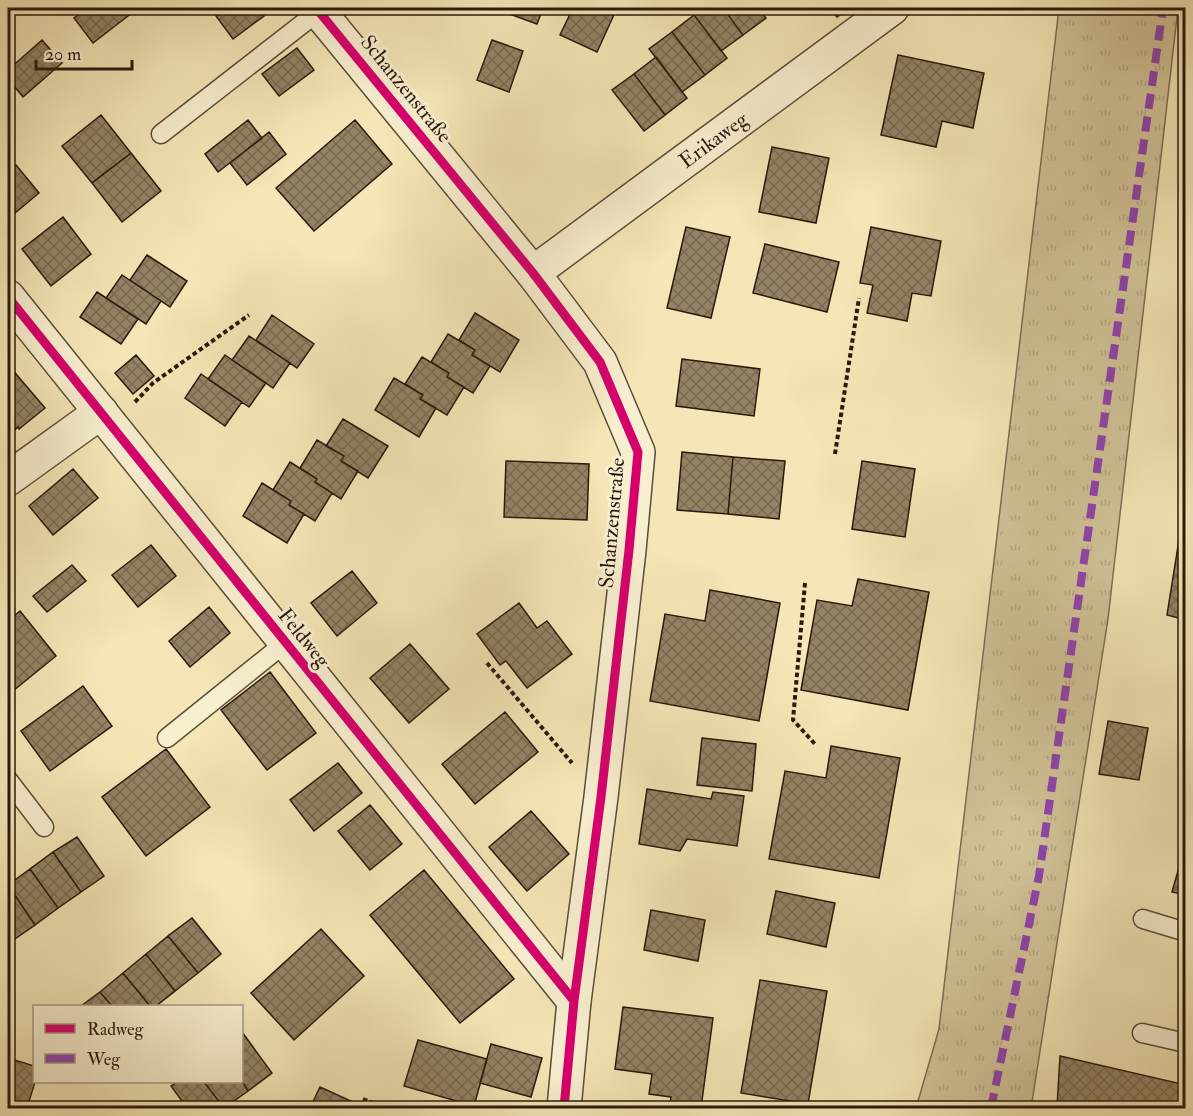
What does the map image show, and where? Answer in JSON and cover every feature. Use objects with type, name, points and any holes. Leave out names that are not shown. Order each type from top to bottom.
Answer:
[{"type":"street","name":"Erikaweg","points":[[533,273],[892,8]]},
{"type":"street","name":"Schanzenstraße","points":[[317,9],[533,273],[600,362],[638,453],[601,797],[574,1001],[564,1108]]},
{"type":"street","name":"Feldweg","points":[[8,297],[574,1001]]},
{"type":"street","points":[[8,479],[106,419]]},
{"type":"lane","points":[[161,134],[317,9]]},
{"type":"lane","points":[[167,738],[285,644]]},
{"type":"lane","points":[[8,780],[44,827]]},
{"type":"lane","points":[[1143,919],[1185,932]]},
{"type":"lane","points":[[1142,1033],[1185,1043]]},
{"type":"path","points":[[835,454],[859,298]]},
{"type":"path","points":[[106,419],[249,315]]},
{"type":"path","points":[[805,583],[793,720],[815,744]]},
{"type":"path","points":[[487,663],[601,797]]},
{"type":"path","points":[[363,1099],[386,1108]]},
{"type":"green space","points":[[1059,8],[1178,8],[1108,619],[1031,1108],[916,1108],[939,1029]]},
{"type":"building","points":[[88,8],[137,9],[93,43],[74,18]]},
{"type":"building","points":[[228,8],[258,8],[264,16],[233,39],[216,16]]},
{"type":"building","points":[[502,8],[543,8],[537,24],[501,11]]},
{"type":"building","points":[[573,8],[617,8],[597,52],[560,35]]},
{"type":"building","points":[[689,8],[723,8],[743,35],[721,51]]},
{"type":"building","points":[[723,8],[758,8],[766,18],[743,35]]},
{"type":"building","points":[[829,8],[850,8],[837,17]]},
{"type":"building","points":[[694,15],[727,58],[705,75],[672,32]]},
{"type":"building","points":[[672,32],[705,75],[682,92],[649,49]]},
{"type":"building","points":[[42,40],[62,63],[23,97],[8,79],[8,70]]},
{"type":"building","points":[[492,40],[523,51],[509,92],[477,80]]},
{"type":"building","points":[[297,48],[314,70],[279,96],[262,74]]},
{"type":"building","points":[[898,55],[984,73],[973,128],[942,121],[936,147],[881,135]]},
{"type":"building","points":[[656,57],[687,98],[665,115],[634,74]]},
{"type":"building","points":[[634,74],[665,115],[644,131],[612,90]]},
{"type":"building","points":[[101,115],[131,153],[92,183],[62,146]]},
{"type":"building","points":[[248,120],[262,138],[218,172],[205,154]]},
{"type":"building","points":[[355,120],[392,164],[314,231],[276,188]]},
{"type":"building","points":[[269,132],[286,154],[247,185],[230,163]]},
{"type":"building","points":[[772,147],[829,158],[816,223],[759,212]]},
{"type":"building","points":[[131,153],[161,191],[122,222],[92,183]]},
{"type":"building","points":[[16,165],[39,193],[8,219],[8,172]]},
{"type":"building","points":[[63,217],[91,254],[51,286],[22,249]]},
{"type":"building","points":[[686,227],[730,237],[711,318],[667,308]]},
{"type":"building","points":[[871,227],[941,241],[931,296],[912,293],[907,321],[867,313],[873,285],[860,283]]},
{"type":"building","points":[[765,244],[839,262],[827,312],[753,293]]},
{"type":"building","points":[[147,255],[187,281],[170,307],[130,280]]},
{"type":"building","points":[[122,275],[161,301],[146,324],[106,298]]},
{"type":"building","points":[[97,292],[138,319],[121,344],[80,317]]},
{"type":"building","points":[[475,313],[519,340],[500,372],[472,355],[475,350],[459,340]]},
{"type":"building","points":[[272,315],[314,344],[297,368],[256,340]]},
{"type":"building","points":[[448,334],[475,350],[472,355],[490,366],[473,393],[447,377],[449,373],[431,362]]},
{"type":"building","points":[[249,336],[290,363],[273,388],[232,360]]},
{"type":"building","points":[[136,355],[154,376],[133,394],[115,373]]},
{"type":"building","points":[[225,355],[266,383],[249,407],[208,379]]},
{"type":"building","points":[[422,357],[449,373],[447,377],[464,387],[447,415],[420,399],[423,395],[405,384]]},
{"type":"building","points":[[682,359],[760,369],[754,416],[676,406]]},
{"type":"building","points":[[8,363],[16,374],[8,382]]},
{"type":"building","points":[[16,374],[45,408],[8,436],[8,382]]},
{"type":"building","points":[[201,374],[242,402],[225,426],[185,398]]},
{"type":"building","points":[[394,378],[423,395],[420,399],[436,408],[419,437],[375,410]]},
{"type":"building","points":[[343,419],[388,446],[368,478],[341,461],[344,456],[326,446]]},
{"type":"building","points":[[317,440],[344,456],[341,461],[358,471],[341,499],[315,482],[317,479],[300,468]]},
{"type":"building","points":[[682,452],[733,457],[728,514],[677,510]]},
{"type":"building","points":[[733,457],[785,461],[779,519],[728,514]]},
{"type":"building","points":[[506,461],[589,464],[587,520],[504,517]]},
{"type":"building","points":[[862,461],[915,469],[905,537],[852,529]]},
{"type":"building","points":[[290,462],[317,479],[315,482],[332,493],[315,521],[289,505],[291,501],[273,490]]},
{"type":"building","points":[[73,469],[98,498],[53,535],[29,506]]},
{"type":"building","points":[[262,483],[291,501],[289,505],[304,514],[287,543],[243,516]]},
{"type":"building","points":[[1186,496],[1186,620],[1167,615]]},
{"type":"building","points":[[151,545],[176,576],[138,607],[112,575]]},
{"type":"building","points":[[72,565],[86,581],[47,612],[33,596]]},
{"type":"building","points":[[352,571],[377,603],[337,636],[311,603]]},
{"type":"building","points":[[858,579],[929,592],[908,710],[801,690],[817,600],[852,606]]},
{"type":"building","points":[[710,590],[780,603],[759,721],[650,701],[665,614],[705,621]]},
{"type":"building","points":[[519,603],[537,628],[547,621],[572,654],[527,688],[506,661],[500,665],[477,634]]},
{"type":"building","points":[[209,607],[230,633],[190,667],[169,641]]},
{"type":"building","points":[[20,611],[56,656],[8,695],[8,621]]},
{"type":"building","points":[[410,644],[449,689],[409,723],[370,678]]},
{"type":"building","points":[[270,672],[316,733],[267,770],[221,710]]},
{"type":"building","points":[[83,686],[112,726],[50,771],[21,731]]},
{"type":"building","points":[[505,712],[538,752],[475,804],[442,764]]},
{"type":"building","points":[[1108,721],[1148,728],[1139,780],[1099,774]]},
{"type":"building","points":[[702,738],[756,744],[752,791],[697,785]]},
{"type":"building","points":[[831,746],[900,758],[879,878],[769,859],[785,771],[826,778]]},
{"type":"building","points":[[166,749],[210,807],[146,856],[102,797]]},
{"type":"building","points":[[338,763],[362,793],[314,831],[290,800]]},
{"type":"building","points":[[647,789],[711,799],[713,792],[744,796],[737,846],[687,839],[680,851],[639,844]]},
{"type":"building","points":[[370,805],[402,844],[370,870],[338,831]]},
{"type":"building","points":[[531,811],[569,854],[527,891],[489,847]]},
{"type":"building","points":[[77,837],[104,876],[81,892],[53,852]]},
{"type":"building","points":[[1186,843],[1186,895],[1172,892]]},
{"type":"building","points":[[53,852],[81,892],[58,908],[30,869]]},
{"type":"building","points":[[30,869],[58,908],[35,925],[8,885]]},
{"type":"building","points":[[424,870],[514,979],[460,1023],[370,915]]},
{"type":"building","points":[[8,885],[35,925],[12,941],[8,934]]},
{"type":"building","points":[[776,891],[835,903],[826,947],[767,934]]},
{"type":"building","points":[[651,910],[705,920],[698,961],[644,950]]},
{"type":"building","points":[[192,918],[221,954],[198,973],[168,936]]},
{"type":"building","points":[[321,929],[364,976],[294,1040],[251,993]]},
{"type":"building","points":[[168,936],[198,973],[175,991],[146,954]]},
{"type":"building","points":[[146,954],[175,991],[157,1005],[149,1005],[123,973]]},
{"type":"building","points":[[123,973],[149,1005],[111,1005],[100,992]]},
{"type":"building","points":[[760,980],[827,991],[808,1104],[741,1093]]},
{"type":"building","points":[[100,992],[111,1005],[82,1005]]},
{"type":"building","points":[[623,1007],[713,1018],[701,1108],[669,1108],[671,1097],[649,1094],[652,1074],[615,1069]]},
{"type":"building","points":[[243,1033],[272,1073],[248,1091],[243,1083]]},
{"type":"building","points":[[418,1040],[487,1059],[474,1106],[404,1086]]},
{"type":"building","points":[[491,1044],[542,1058],[531,1097],[480,1083]]},
{"type":"building","points":[[1060,1056],[1186,1085],[1186,1108],[1057,1108]]},
{"type":"building","points":[[8,1058],[33,1066],[35,1083],[27,1108],[8,1108]]},
{"type":"building","points":[[176,1083],[205,1083],[224,1108],[187,1108],[171,1086]]},
{"type":"building","points":[[205,1083],[243,1083],[248,1091],[224,1108]]},
{"type":"building","points":[[320,1087],[366,1108],[310,1108]]},
{"type":"marked path","points":[[991,1108],[1039,876],[1163,8]]},
{"type":"cycle path","points":[[316,8],[533,273],[600,362],[638,452],[601,797],[574,1001],[564,1108]]},
{"type":"cycle path","points":[[8,297],[574,1001]]}]
